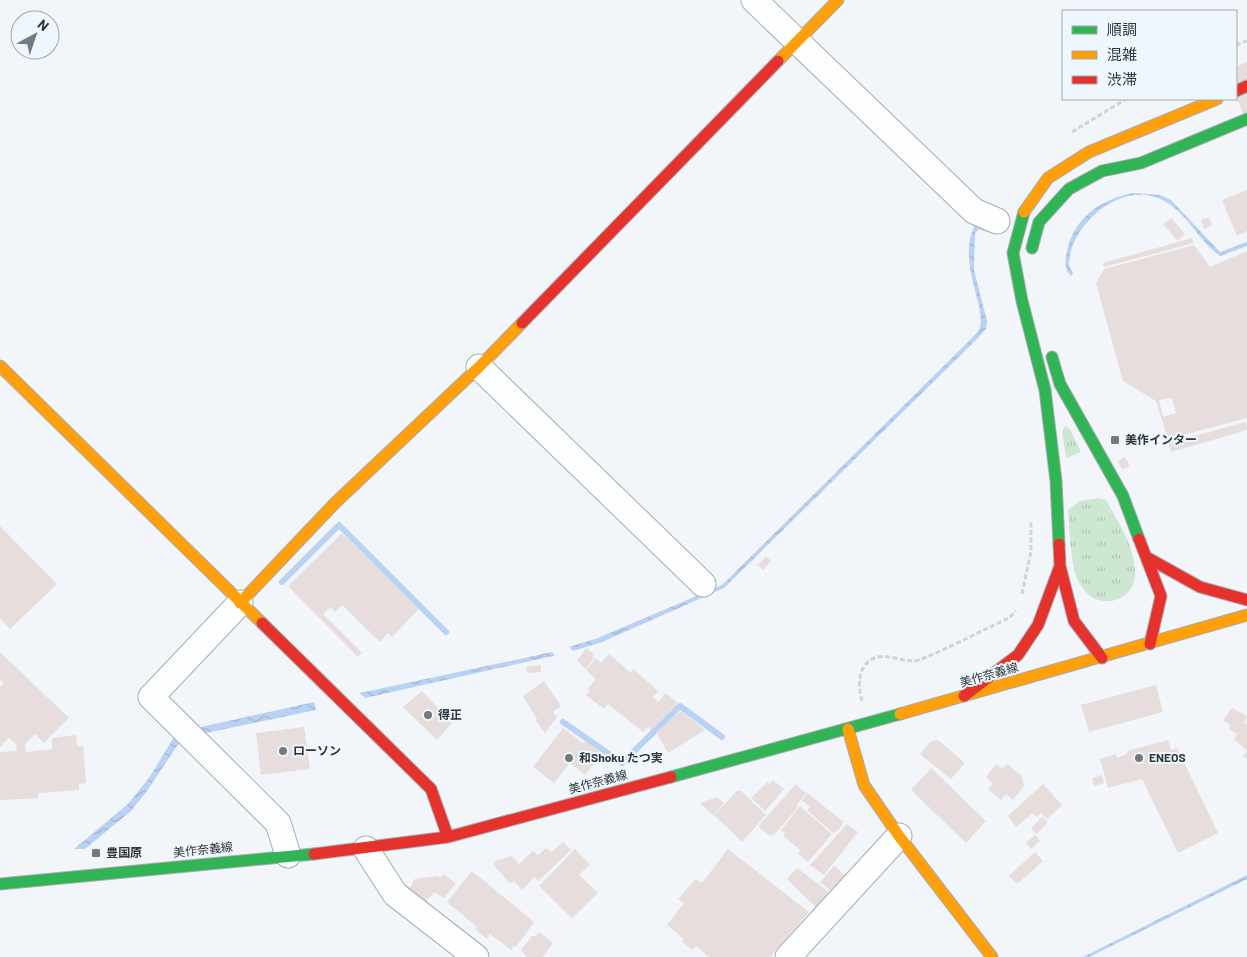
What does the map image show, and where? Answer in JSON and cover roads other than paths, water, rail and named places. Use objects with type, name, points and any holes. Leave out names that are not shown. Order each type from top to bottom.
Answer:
[{"type":"main road","points":[[240,603],[335,503],[479,367],[838,0]]},
{"type":"main road","points":[[1102,658],[1074,621],[1060,566],[1056,481],[1045,390],[1022,301],[1013,253],[1024,212],[1048,178],[1089,152],[1214,100]]},
{"type":"main road","points":[[1029,258],[1039,222],[1069,189],[1102,171],[1141,162],[1247,119]]},
{"type":"main road","points":[[1050,348],[1060,384],[1123,496],[1161,596],[1150,644]]},
{"type":"main road","points":[[0,366],[431,789],[448,837]]},
{"type":"main road","points":[[1148,558],[1200,587],[1247,600]]},
{"type":"main road","points":[[964,696],[1018,655],[1038,626],[1060,566]]},
{"type":"main road","name":"美作奈義線","points":[[0,884],[366,849],[448,837],[868,724],[1247,615]]},
{"type":"main road","points":[[848,729],[864,785],[899,836],[992,957]]},
{"type":"street","points":[[754,0],[974,211],[997,221]]},
{"type":"street","points":[[479,367],[703,584]]},
{"type":"street","points":[[240,603],[151,697],[278,823],[288,856]]},
{"type":"street","points":[[788,957],[899,836]]},
{"type":"street","points":[[366,849],[395,894],[476,957]]},
{"type":"water","points":[[1132,193],[1160,195],[1171,200],[1220,252],[1247,242],[1247,246],[1220,256],[1174,207],[1150,196],[1133,195],[1117,200],[1102,208],[1088,220],[1071,250],[1069,266],[1073,273],[1071,276],[1066,267],[1066,254],[1070,239],[1082,220],[1090,212],[1109,200]]},
{"type":"water","points":[[977,221],[990,228],[988,232],[979,229],[975,233],[974,270],[987,321],[986,329],[979,337],[724,588],[602,642],[573,651],[569,647],[598,638],[722,585],[978,332],[981,323],[980,311],[970,268],[969,253],[971,237]]},
{"type":"water","points":[[552,652],[555,655],[365,698],[360,693]]},
{"type":"water","points":[[314,702],[316,710],[201,734],[179,743],[147,791],[131,811],[85,849],[74,849],[128,804],[149,778],[174,737],[196,728]]},
{"type":"water","points":[[1247,875],[1247,879],[1089,957],[1083,957]]},
{"type":"waterway","points":[[282,582],[339,525],[446,632]]},
{"type":"waterway","points":[[563,722],[622,763],[680,706],[722,737]]},
{"type":"place","name":"美作インター","points":[[1115,440]]},
{"type":"place","name":"得正","points":[[428,715]]},
{"type":"place","name":"ローソン","points":[[283,751]]},
{"type":"place","name":"和Shoku たつ実","points":[[569,758]]},
{"type":"place","name":"ENEOS","points":[[1139,758]]},
{"type":"place","name":"豊国原","points":[[96,853]]}]
